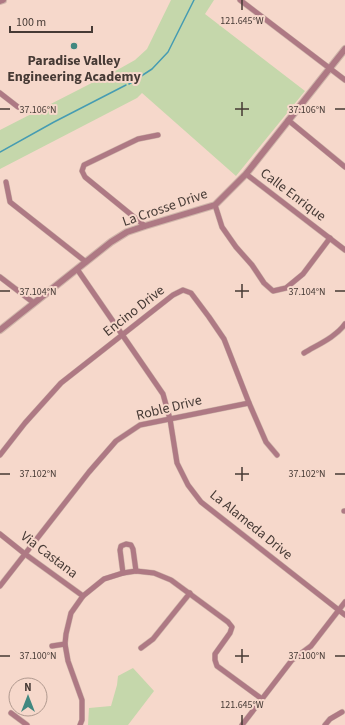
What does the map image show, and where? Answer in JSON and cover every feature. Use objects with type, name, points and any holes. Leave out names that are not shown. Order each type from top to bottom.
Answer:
[{"type":"street","points":[[240,0],[345,80]]},
{"type":"street","name":"La Crosse Drive","points":[[0,330],[111,242],[127,232],[215,205],[246,174],[345,49]]},
{"type":"street","points":[[0,93],[18,107]]},
{"type":"street","points":[[288,120],[345,167]]},
{"type":"street","points":[[145,226],[85,177],[82,171],[84,166],[138,138],[158,135]]},
{"type":"street","name":"Calle Enrique","points":[[246,174],[345,250]]},
{"type":"street","points":[[6,182],[10,202],[86,262]]},
{"type":"street","points":[[215,205],[222,227],[264,283],[272,291],[286,288],[303,274],[330,238]]},
{"type":"street","name":"La Alameda Drive","points":[[77,269],[162,394],[170,419],[177,463],[188,485],[201,502],[345,615]]},
{"type":"street","points":[[0,277],[34,303]]},
{"type":"street","name":"Encino Drive","points":[[0,455],[25,423],[61,383],[173,295],[182,290],[191,293],[224,339],[266,442],[277,455]]},
{"type":"street","points":[[304,353],[324,342],[345,324]]},
{"type":"street","name":"Roble Drive","points":[[0,586],[89,472],[116,441],[140,425],[249,403]]},
{"type":"street","name":"Via Castana","points":[[0,534],[83,596]]},
{"type":"street","points":[[123,573],[120,550],[121,546],[126,544],[131,545],[133,549],[136,571]]},
{"type":"street","points":[[80,725],[82,720],[82,700],[68,661],[65,644],[71,614],[83,596],[104,579],[123,573],[136,571],[154,573],[172,580],[228,622],[232,627],[230,633],[215,654],[214,660],[217,666],[262,699]]},
{"type":"street","points":[[141,648],[153,639],[190,593]]},
{"type":"street","points":[[242,725],[292,660],[310,646],[345,602]]},
{"type":"street","points":[[52,646],[65,644]]},
{"type":"street","points":[[325,725],[330,719],[342,712]]},
{"type":"street","points":[[16,717],[27,725]]},
{"type":"green space","points":[[171,0],[214,0],[205,14],[305,91],[236,176],[142,93],[137,98],[0,169],[0,130],[135,60],[147,49]]},
{"type":"green space","points":[[133,668],[154,691],[128,725],[88,725],[89,708],[111,706],[118,676]]},
{"type":"waterway","points":[[129,84],[152,69],[168,52],[194,0]]},
{"type":"waterway","points":[[0,152],[126,85]]},
{"type":"place","name":"Paradise Valley Engineering Academy","points":[[74,46]]}]
